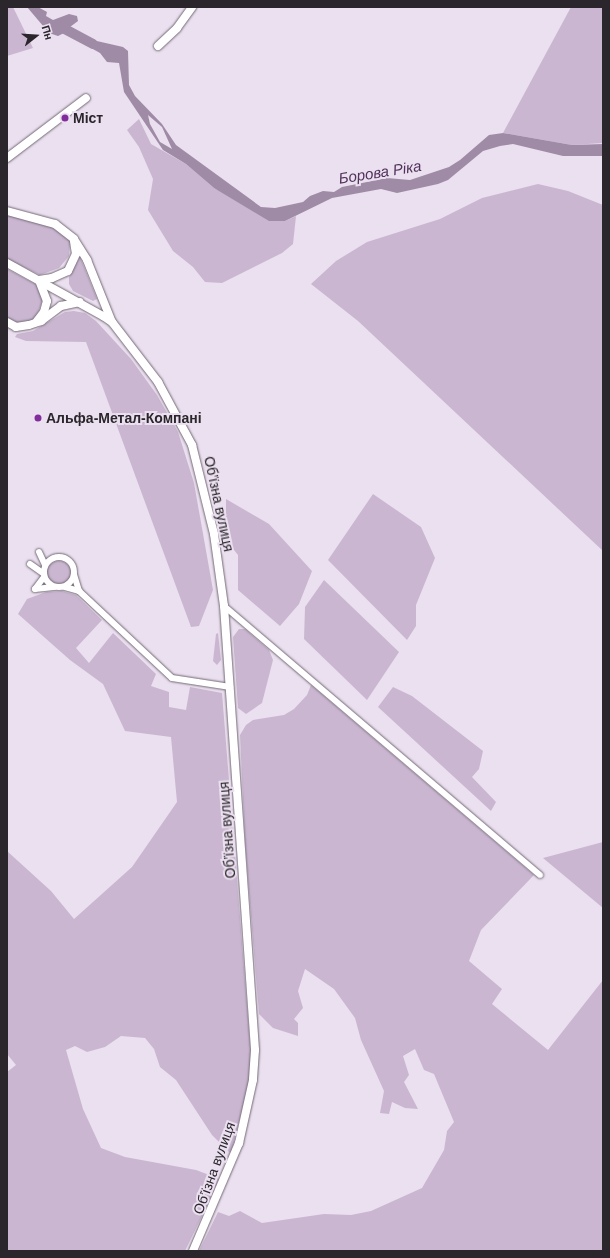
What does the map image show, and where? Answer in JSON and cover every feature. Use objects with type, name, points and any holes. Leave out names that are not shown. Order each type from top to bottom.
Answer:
[{"type":"main road","points":[[158,46],[177,28],[192,7]]},
{"type":"main road","points":[[7,158],[86,98]]},
{"type":"main road","points":[[7,211],[55,224],[74,239],[86,260],[112,322]]},
{"type":"main road","points":[[39,280],[52,278],[68,271],[76,254],[74,239]]},
{"type":"main road","points":[[7,263],[80,302],[112,322]]},
{"type":"main road","points":[[35,323],[44,312],[46,301],[39,280]]},
{"type":"main road","points":[[7,322],[22,327],[35,323],[61,306],[80,302]]},
{"type":"main road","name":"Об’їзна вулиця","points":[[112,322],[158,382],[172,404],[192,445],[214,534],[224,606],[255,1050],[253,1080],[239,1143],[193,1251]]},
{"type":"street","points":[[50,559],[39,552],[44,571],[54,587]]},
{"type":"street","points":[[79,591],[74,575],[74,567],[68,559],[60,556],[50,559],[35,590],[65,586],[79,591],[172,678],[230,687]]},
{"type":"street","points":[[65,586],[70,583],[74,575]]},
{"type":"street","points":[[224,606],[540,875]]},
{"type":"shaded area","points":[[7,7],[13,7],[33,48],[7,56]]},
{"type":"shaded area","points":[[27,7],[38,7],[47,12],[46,16],[53,20],[69,14],[77,16],[78,21],[70,27],[75,36],[123,47],[128,51],[129,85],[135,96],[162,124],[176,145],[261,207],[275,208],[303,202],[310,196],[323,191],[334,192],[342,187],[387,178],[410,180],[449,167],[460,160],[489,135],[503,133],[572,145],[603,144],[603,156],[563,156],[513,144],[500,146],[483,151],[448,180],[438,184],[397,193],[381,189],[332,198],[285,221],[269,221],[214,188],[186,164],[163,150],[124,92],[119,63],[107,62],[100,53],[64,33],[58,36],[49,33]],"holes":[[[148,115],[162,127],[172,149],[160,142],[150,124]]]},
{"type":"shaded area","points":[[571,7],[603,7],[603,143],[572,145],[503,133]]},
{"type":"shaded area","points":[[139,119],[151,144],[186,164],[214,188],[285,221],[296,216],[293,244],[282,253],[222,283],[205,282],[193,267],[173,251],[148,210],[153,179],[139,147],[127,130]]},
{"type":"shaded area","points":[[538,184],[568,191],[603,205],[603,551],[358,321],[311,284],[336,261],[367,242],[440,219],[482,198]]},
{"type":"shaded area","points":[[7,214],[49,226],[68,237],[70,243],[69,256],[59,268],[40,275],[7,259]]},
{"type":"shaded area","points":[[80,257],[97,299],[93,301],[73,291],[69,284],[69,277]]},
{"type":"shaded area","points":[[7,269],[37,285],[43,299],[37,316],[25,325],[7,321]]},
{"type":"shaded area","points":[[74,311],[85,313],[96,321],[131,359],[157,395],[178,432],[194,483],[213,590],[199,626],[191,627],[86,342],[26,341],[15,337],[17,334],[33,331],[65,312]]},
{"type":"shaded area","points":[[373,494],[421,527],[435,558],[416,605],[416,626],[407,640],[328,560]]},
{"type":"shaded area","points":[[226,499],[269,524],[312,571],[299,604],[280,626],[238,590],[238,555],[226,540]]},
{"type":"shaded area","points":[[59,561],[64,562],[70,568],[70,578],[64,584],[59,585],[54,584],[48,578],[47,573],[48,568],[54,562]]},
{"type":"shaded area","points":[[324,580],[399,652],[367,700],[304,639],[305,607]]},
{"type":"shaded area","points":[[62,591],[76,595],[102,620],[76,648],[89,663],[113,633],[156,674],[151,686],[169,692],[169,707],[186,710],[190,687],[222,693],[251,1055],[250,1078],[231,1154],[212,1135],[176,1080],[160,1067],[154,1049],[145,1038],[121,1036],[105,1047],[87,1052],[75,1046],[66,1050],[83,1109],[101,1148],[125,1157],[196,1170],[220,1179],[185,1251],[7,1251],[7,1072],[16,1065],[7,1054],[7,851],[51,891],[74,919],[132,867],[177,802],[171,737],[125,731],[103,684],[70,660],[18,614],[27,599],[46,592]]},
{"type":"shaded area","points":[[239,629],[245,629],[269,650],[273,660],[262,703],[246,714],[238,708],[233,637]]},
{"type":"shaded area","points":[[218,633],[221,660],[217,665],[213,661],[216,634]]},
{"type":"shaded area","points":[[311,685],[534,875],[481,930],[469,961],[502,989],[492,1004],[548,1050],[603,980],[603,1251],[199,1251],[218,1212],[229,1216],[240,1211],[262,1223],[324,1214],[351,1215],[371,1211],[422,1188],[444,1150],[447,1131],[454,1122],[434,1074],[424,1070],[415,1049],[403,1056],[409,1075],[404,1082],[418,1109],[405,1108],[392,1102],[389,1114],[380,1113],[384,1091],[361,1040],[355,1018],[334,989],[305,969],[298,991],[303,1008],[294,1019],[298,1023],[298,1036],[273,1028],[259,1014],[245,842],[240,735],[246,725],[253,720],[284,715],[294,709],[307,695]]},
{"type":"shaded area","points":[[393,687],[412,696],[483,751],[479,769],[472,777],[496,802],[491,811],[378,707]]},
{"type":"shaded area","points":[[603,842],[603,908],[543,858]]},
{"type":"waterway","name":"Борова Ріка","points":[[61,27],[93,44]]},
{"type":"place","name":"Міст","points":[[65,118]]},
{"type":"place","name":"Альфа-Метал-Компані","points":[[38,418]]}]
